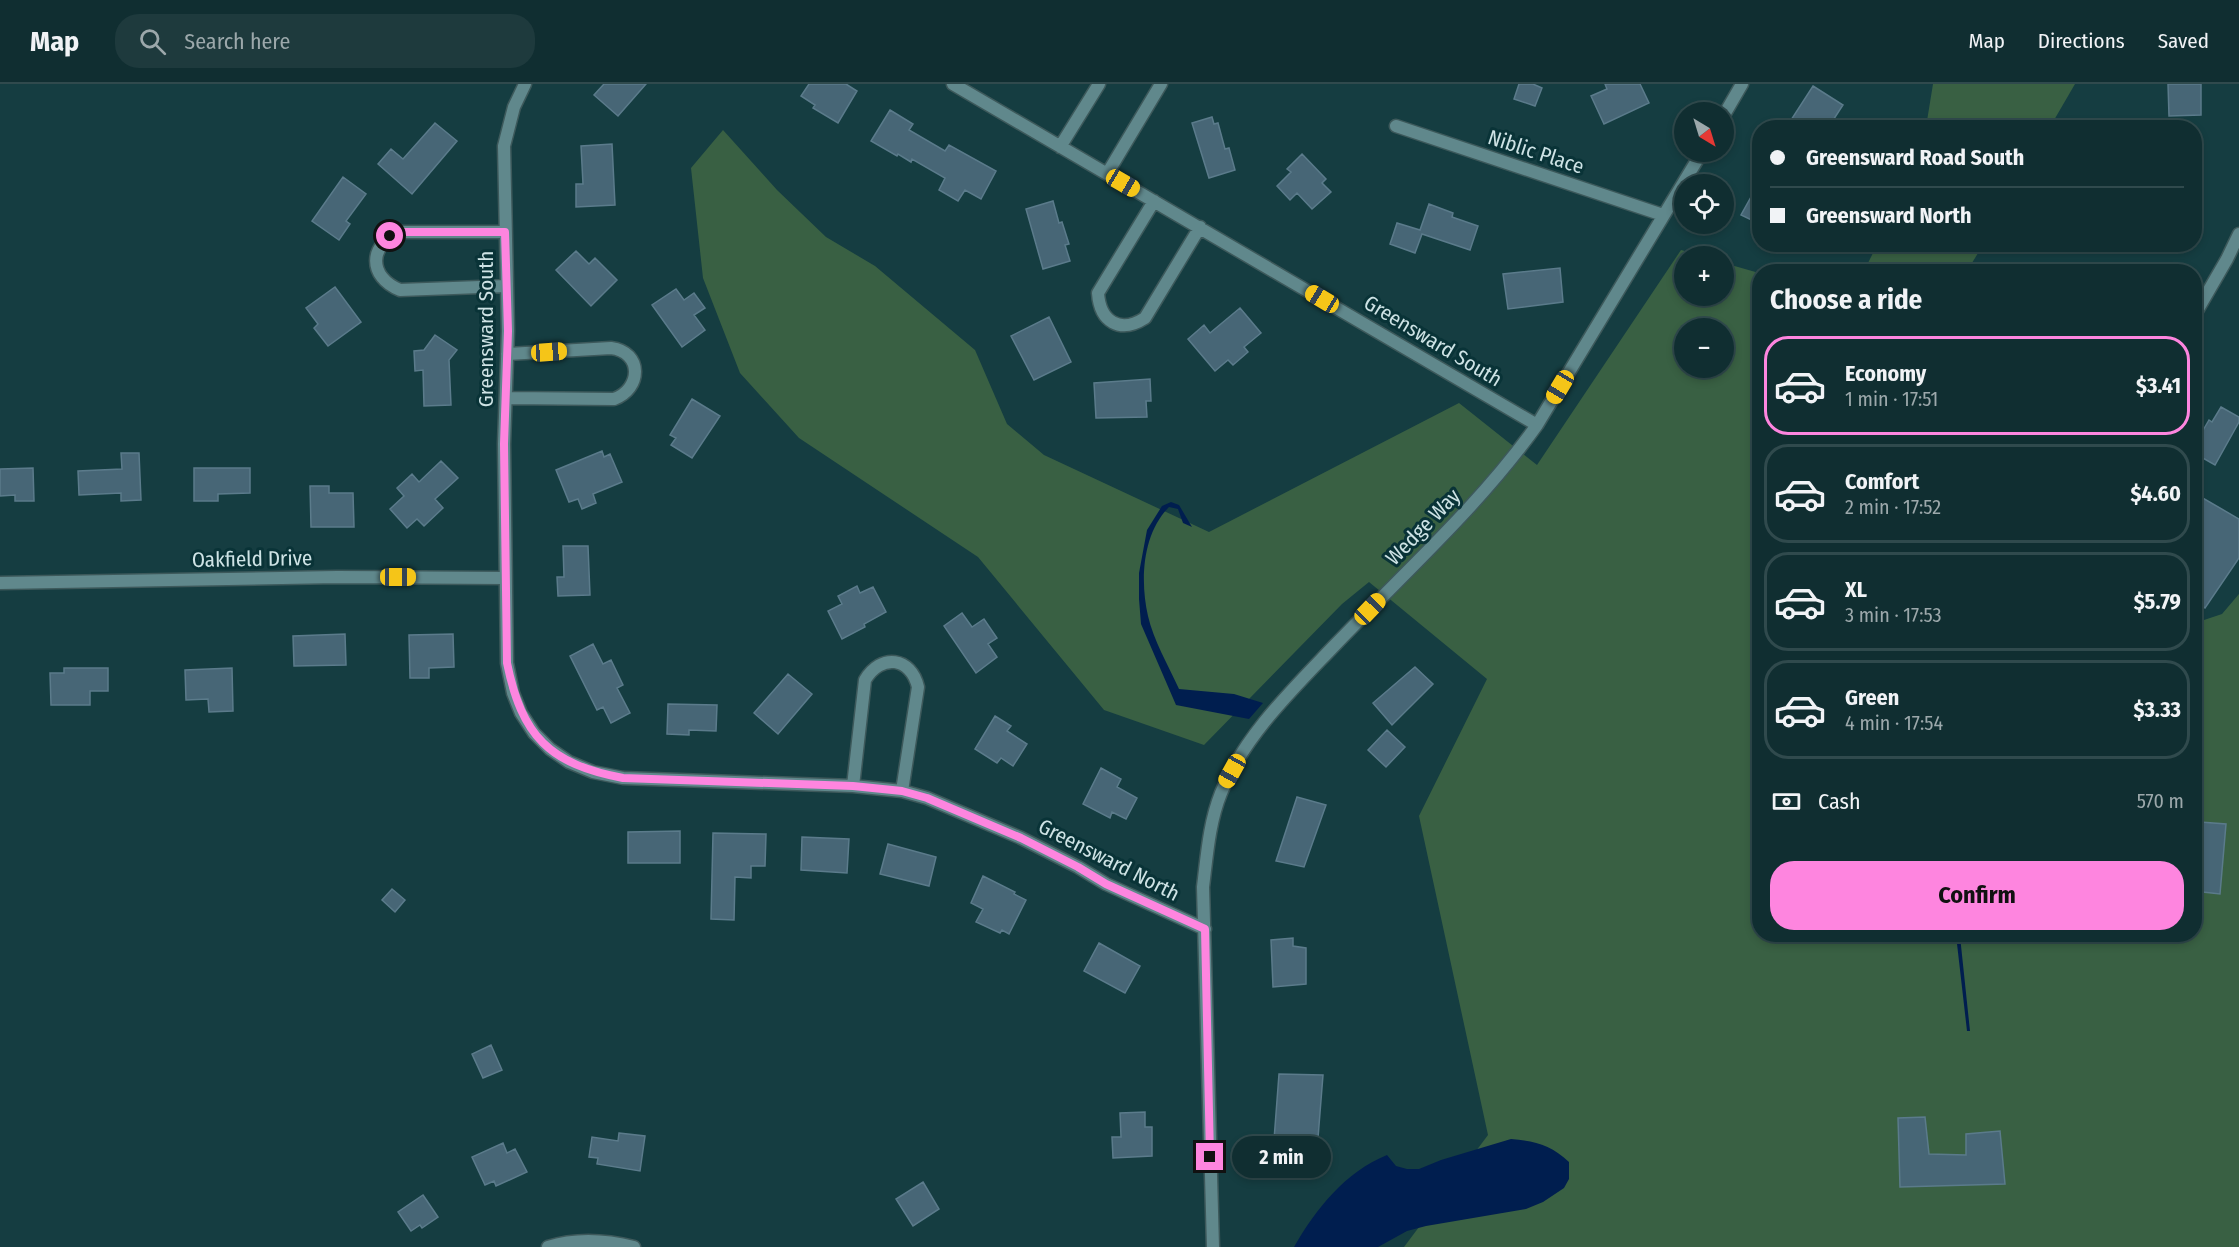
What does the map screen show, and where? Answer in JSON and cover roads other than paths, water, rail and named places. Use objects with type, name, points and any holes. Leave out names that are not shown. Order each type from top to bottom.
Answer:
[{"type":"street","name":"Greensward South","points":[[505,578],[507,286],[504,146],[514,107],[525,84]]},
{"type":"street","points":[[953,84],[1107,174],[1161,84]]},
{"type":"street","points":[[1060,147],[1099,84]]},
{"type":"street","points":[[1732,102],[1742,84]]},
{"type":"street","name":"Niblic Place","points":[[1396,126],[1663,215]]},
{"type":"street","name":"Wedge Way","points":[[1205,929],[1203,887],[1213,818],[1226,782],[1251,741],[1292,690],[1489,487],[1537,425],[1696,162]]},
{"type":"street","name":"Greensward South","points":[[1107,174],[1537,425]]},
{"type":"street","points":[[1154,201],[1098,293],[1099,306],[1112,323],[1125,326],[1136,324],[1145,318],[1200,227]]},
{"type":"street","points":[[505,232],[401,232],[390,236],[382,243],[377,254],[376,265],[381,278],[389,286],[400,290],[507,286]]},
{"type":"street","points":[[2202,303],[2228,259],[2239,234]]},
{"type":"street","points":[[506,398],[614,399],[623,396],[630,389],[634,382],[635,370],[626,352],[611,348],[507,354]]},
{"type":"street","name":"Oakfield Drive","points":[[0,583],[337,577],[505,578]]},
{"type":"street","name":"Greensward North","points":[[505,578],[507,663],[513,693],[534,733],[550,749],[569,762],[594,772],[623,778],[853,786],[902,791],[927,798],[1021,838],[1106,884],[1205,929]]},
{"type":"street","points":[[853,786],[866,680],[879,664],[900,663],[916,677],[918,687],[902,791]]},
{"type":"street","points":[[1205,929],[1213,1247]]},
{"type":"street","points":[[548,1247],[576,1241],[596,1241],[634,1247]]},
{"type":"water","points":[[1171,502],[1179,505],[1192,527],[1183,523],[1178,509],[1169,507],[1153,530],[1148,544],[1144,588],[1148,616],[1154,634],[1179,689],[1234,694],[1263,703],[1249,719],[1176,705],[1141,624],[1139,573],[1147,530],[1162,506]]},
{"type":"water","points":[[1957,942],[1961,942],[1970,1031],[1967,1031]]},
{"type":"water","points":[[1511,1139],[1542,1145],[1569,1162],[1569,1179],[1564,1188],[1543,1202],[1526,1209],[1426,1226],[1407,1231],[1378,1247],[1294,1247],[1312,1219],[1333,1193],[1372,1162],[1387,1155],[1396,1166],[1419,1169]]}]
